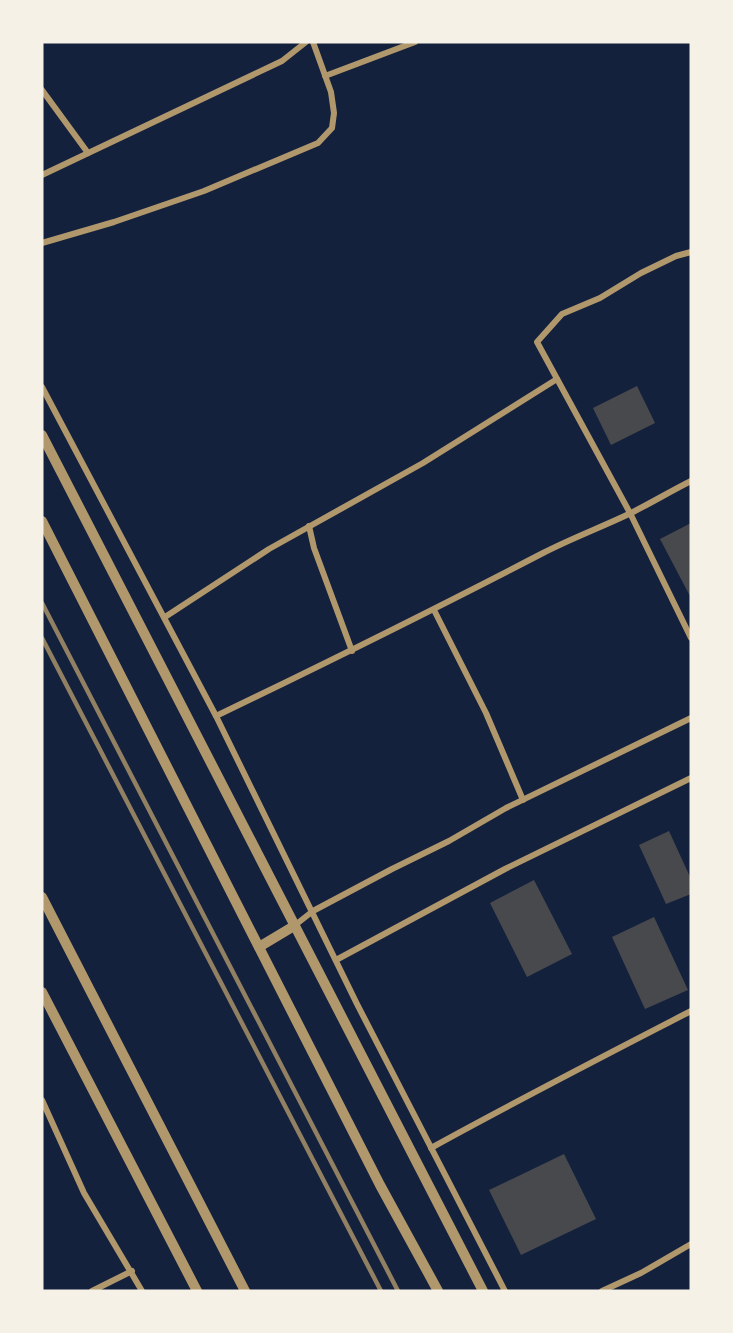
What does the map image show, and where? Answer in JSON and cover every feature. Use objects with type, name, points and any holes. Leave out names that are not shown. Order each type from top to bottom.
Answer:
[{"type":"street","points":[[42,175],[282,61],[306,42]]},
{"type":"street","points":[[42,243],[114,222],[204,191],[318,143],[332,128],[334,114],[331,92],[313,42]]},
{"type":"street","points":[[325,76],[415,42]]},
{"type":"street","points":[[42,90],[88,153]]},
{"type":"street","points":[[691,252],[667,260],[600,298],[562,314],[537,342],[630,513],[691,638]]},
{"type":"street","points":[[165,616],[269,549],[423,463],[557,380]]},
{"type":"street","points":[[42,387],[165,616],[336,960],[506,1291]]},
{"type":"street","points":[[42,435],[483,1291]]},
{"type":"street","points":[[216,716],[308,670],[352,651],[543,553],[630,513],[691,481]]},
{"type":"street","points":[[42,522],[380,1185],[438,1291]]},
{"type":"street","points":[[309,526],[314,548],[352,651]]},
{"type":"street","points":[[434,610],[478,695],[523,800]]},
{"type":"street","points":[[259,947],[294,926],[313,911],[523,800],[691,718]]},
{"type":"street","points":[[336,960],[505,869],[691,778]]},
{"type":"street","points":[[42,897],[245,1291]]},
{"type":"street","points":[[42,992],[196,1291]]},
{"type":"street","points":[[431,1148],[519,1102],[555,1080],[691,1011]]},
{"type":"street","points":[[42,1100],[84,1193],[142,1291]]},
{"type":"street","points":[[602,1291],[641,1273],[691,1244]]},
{"type":"street","points":[[92,1291],[132,1271]]},
{"type":"building","points":[[637,386],[655,423],[611,445],[593,408]]},
{"type":"building","points":[[691,523],[691,598],[660,539]]},
{"type":"building","points":[[669,831],[691,879],[691,894],[666,904],[639,845]]},
{"type":"building","points":[[534,880],[572,954],[527,977],[490,903]]},
{"type":"building","points":[[654,917],[688,990],[645,1009],[612,937]]},
{"type":"building","points":[[564,1154],[596,1219],[521,1255],[489,1190]]},
{"type":"railway","points":[[42,603],[398,1291]]},
{"type":"railway","points":[[42,638],[381,1291]]}]
